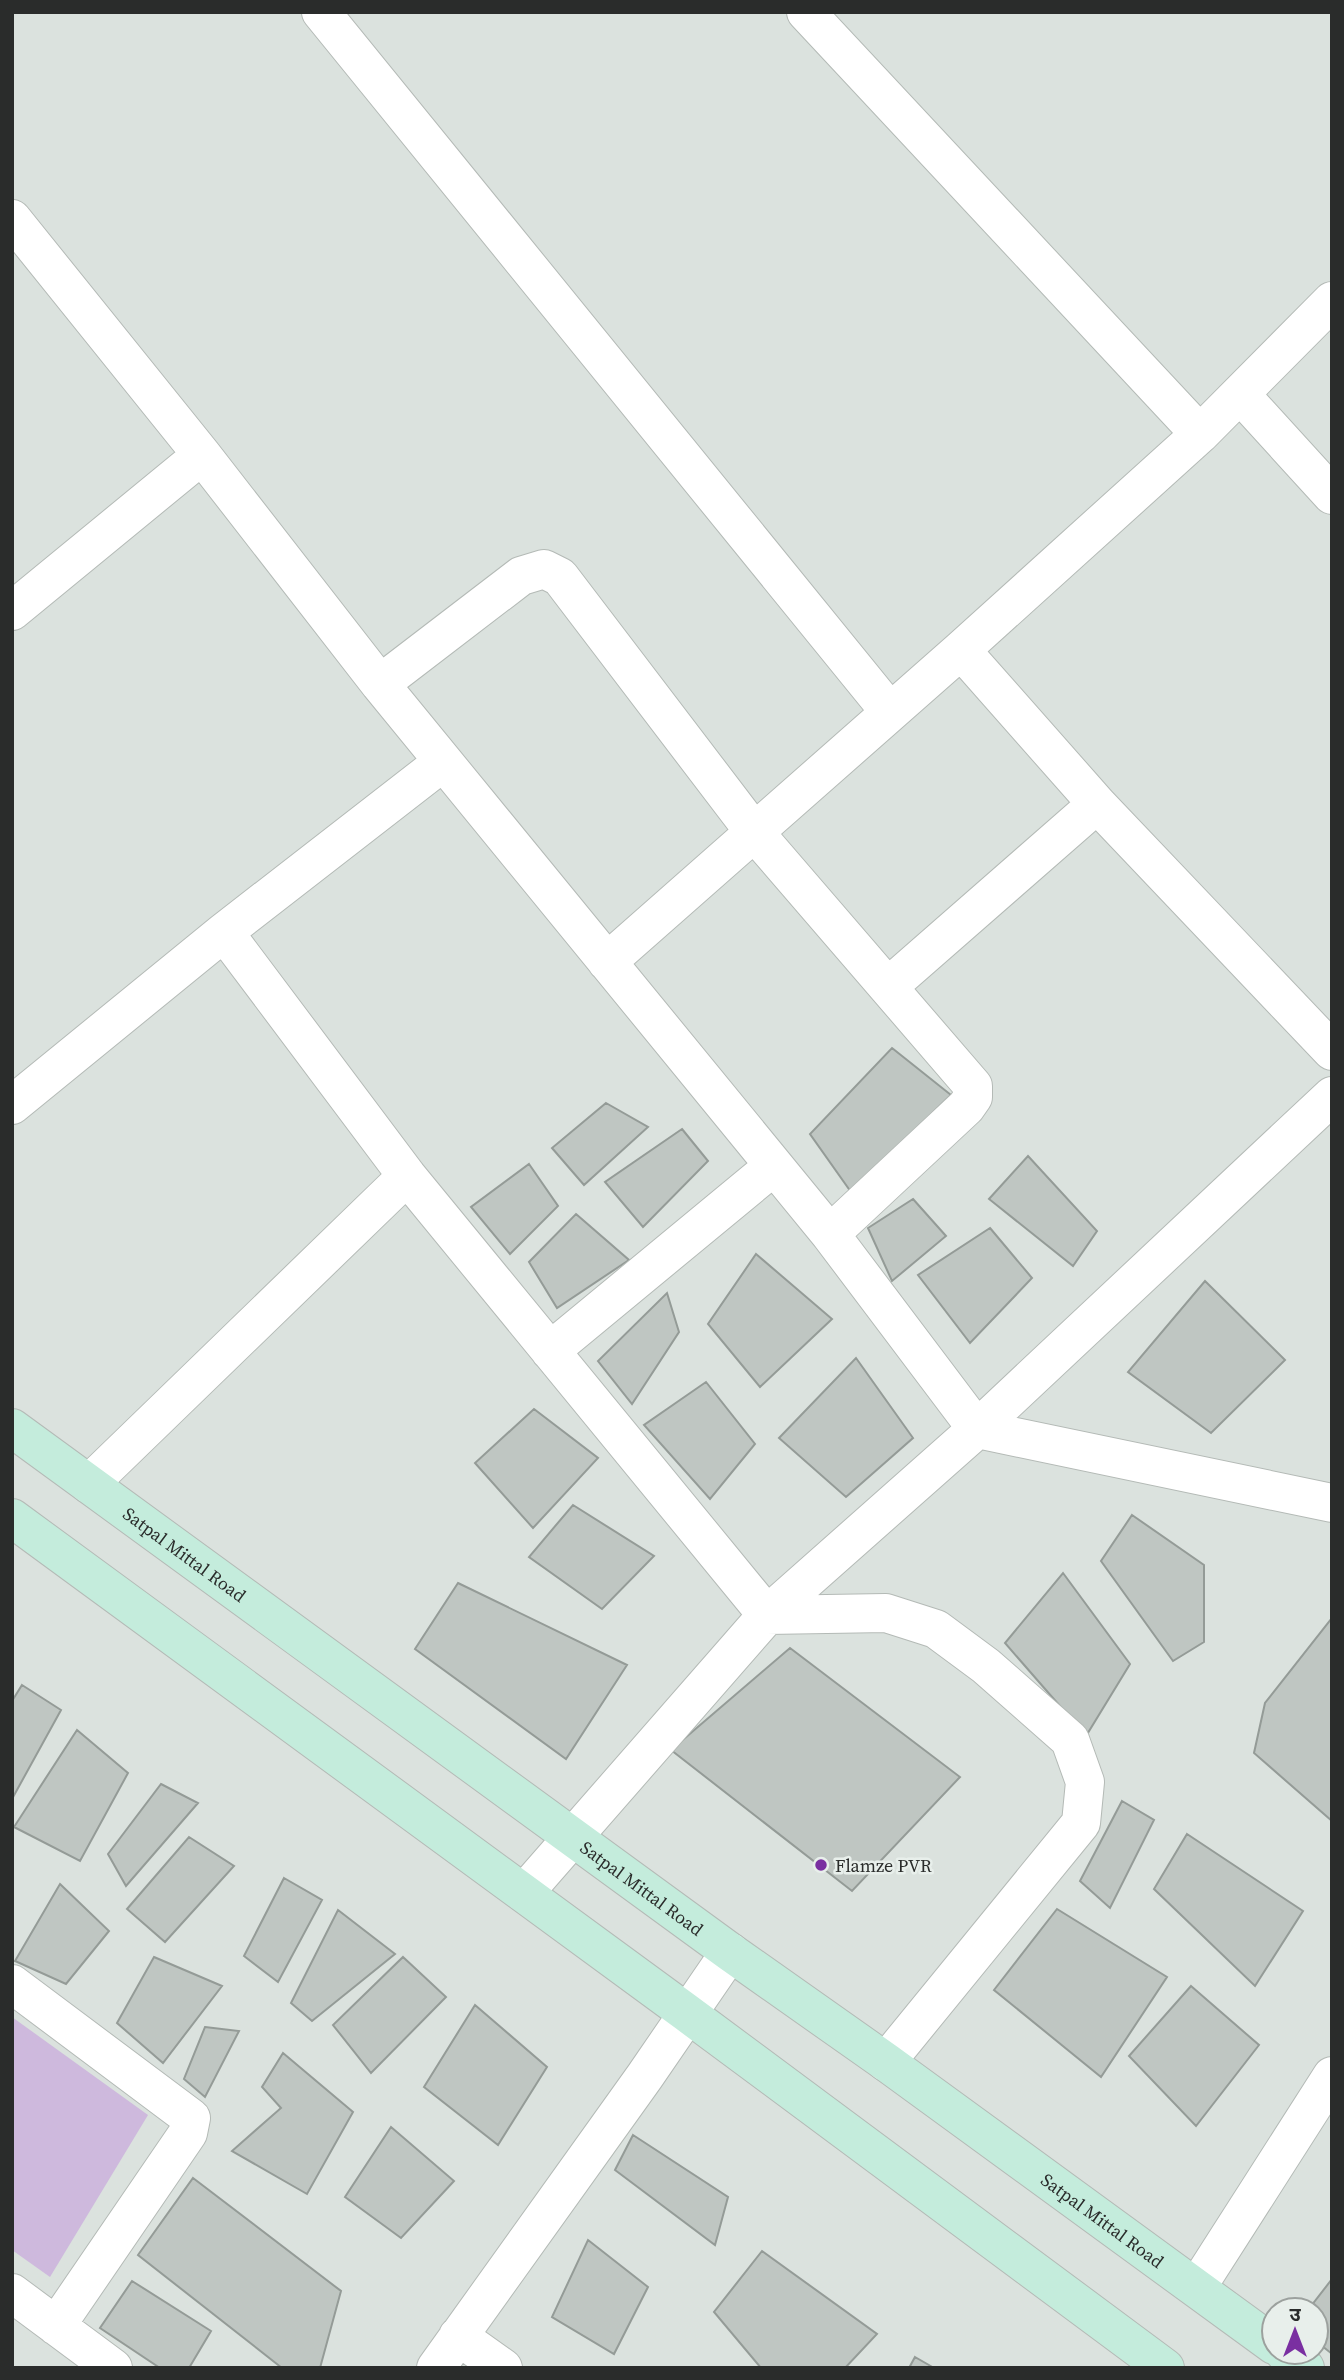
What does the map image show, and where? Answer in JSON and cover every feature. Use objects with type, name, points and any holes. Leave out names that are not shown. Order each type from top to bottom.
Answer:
[{"type":"street","points":[[321,12],[890,712]]},
{"type":"street","points":[[806,12],[1200,435]]},
{"type":"street","points":[[12,219],[380,684],[830,1234],[977,1429],[1332,1503]]},
{"type":"street","points":[[607,962],[1200,435],[1332,301]]},
{"type":"street","points":[[1240,394],[1332,495]]},
{"type":"street","points":[[12,611],[201,455]]},
{"type":"street","points":[[380,684],[521,576],[544,569],[560,577],[755,833],[973,1086],[973,1097],[966,1107],[830,1234]]},
{"type":"street","points":[[961,650],[1097,804],[1332,1051]]},
{"type":"street","points":[[12,1105],[224,932],[443,762]]},
{"type":"street","points":[[889,986],[1097,804]]},
{"type":"street","points":[[224,932],[407,1176],[767,1615]]},
{"type":"street","points":[[524,1893],[767,1615],[977,1429],[1332,1096]]},
{"type":"street","points":[[550,1351],[774,1166]]},
{"type":"street","points":[[89,1485],[407,1176]]},
{"type":"street","name":"Satpal Mittal Road","points":[[12,1428],[730,1952],[1260,2334]]},
{"type":"street","points":[[12,1518],[687,2013],[1165,2368]]},
{"type":"street","points":[[767,1615],[886,1613],[936,1629],[986,1666],[1070,1740],[1085,1782],[1081,1823],[886,2062]]},
{"type":"street","points":[[436,2368],[730,1952]]},
{"type":"street","points":[[12,1984],[191,2118],[188,2133],[56,2326]]},
{"type":"street","points":[[1197,2287],[1332,2076]]},
{"type":"street","points":[[12,2293],[113,2368]]},
{"type":"street","points":[[458,2336],[503,2368]]},
{"type":"shaded area","points":[[12,2017],[148,2115],[50,2277],[12,2250]]},
{"type":"building","points":[[892,1048],[951,1095],[851,1192],[810,1134]]},
{"type":"building","points":[[606,1103],[648,1127],[584,1185],[552,1148]]},
{"type":"building","points":[[682,1129],[708,1161],[643,1227],[605,1182]]},
{"type":"building","points":[[1028,1156],[1097,1231],[1073,1266],[989,1199]]},
{"type":"building","points":[[529,1164],[558,1206],[510,1254],[471,1207]]},
{"type":"building","points":[[913,1199],[946,1236],[892,1281],[868,1228]]},
{"type":"building","points":[[576,1214],[629,1260],[557,1308],[529,1262]]},
{"type":"building","points":[[990,1228],[1032,1278],[970,1343],[918,1275]]},
{"type":"building","points":[[756,1254],[832,1319],[760,1387],[708,1324]]},
{"type":"building","points":[[1205,1281],[1285,1360],[1211,1433],[1128,1372]]},
{"type":"building","points":[[667,1293],[679,1332],[632,1404],[598,1361]]},
{"type":"building","points":[[856,1358],[913,1438],[846,1497],[779,1438]]},
{"type":"building","points":[[706,1382],[755,1444],[710,1499],[644,1425]]},
{"type":"building","points":[[534,1409],[598,1458],[533,1528],[475,1463]]},
{"type":"building","points":[[573,1505],[654,1556],[602,1609],[529,1557]]},
{"type":"building","points":[[1132,1515],[1204,1565],[1204,1642],[1173,1661],[1101,1561]]},
{"type":"building","points":[[1063,1573],[1130,1664],[1086,1736],[1005,1643]]},
{"type":"building","points":[[458,1583],[627,1665],[566,1759],[415,1649]]},
{"type":"building","points":[[1332,1618],[1332,1821],[1254,1753],[1265,1703]]},
{"type":"building","points":[[790,1648],[960,1777],[852,1891],[671,1750]]},
{"type":"building","points":[[22,1685],[61,1710],[12,1799],[12,1701]]},
{"type":"building","points":[[77,1730],[128,1773],[80,1861],[14,1827]]},
{"type":"building","points":[[161,1784],[198,1803],[126,1886],[108,1854]]},
{"type":"building","points":[[1122,1801],[1154,1820],[1110,1908],[1080,1881]]},
{"type":"building","points":[[1187,1834],[1303,1911],[1255,1986],[1154,1889]]},
{"type":"building","points":[[189,1837],[234,1866],[165,1942],[127,1909]]},
{"type":"building","points":[[284,1878],[322,1900],[278,1982],[244,1956]]},
{"type":"building","points":[[60,1884],[109,1931],[66,1984],[15,1961]]},
{"type":"building","points":[[1057,1909],[1167,1977],[1101,2077],[994,1990]]},
{"type":"building","points":[[338,1910],[395,1954],[312,2021],[291,2003]]},
{"type":"building","points":[[154,1957],[222,1986],[163,2063],[117,2023]]},
{"type":"building","points":[[403,1957],[446,1997],[371,2073],[333,2025]]},
{"type":"building","points":[[1191,1986],[1259,2045],[1196,2126],[1129,2056]]},
{"type":"building","points":[[475,2005],[547,2067],[498,2145],[424,2087]]},
{"type":"building","points":[[205,2027],[239,2031],[205,2097],[184,2079]]},
{"type":"building","points":[[283,2053],[353,2112],[307,2194],[232,2151],[281,2108],[262,2087]]},
{"type":"building","points":[[391,2127],[454,2181],[401,2238],[345,2197]]},
{"type":"building","points":[[633,2135],[728,2197],[715,2245],[615,2170]]},
{"type":"building","points":[[193,2178],[341,2291],[320,2368],[282,2368],[138,2255]]},
{"type":"building","points":[[588,2240],[648,2287],[614,2354],[552,2317]]},
{"type":"building","points":[[762,2251],[877,2334],[845,2368],[761,2368],[714,2312]]},
{"type":"building","points":[[1332,2279],[1332,2354],[1330,2296],[1319,2296]]},
{"type":"building","points":[[132,2281],[211,2331],[189,2368],[160,2368],[100,2328]]},
{"type":"building","points":[[915,2357],[934,2368],[909,2368]]},
{"type":"place","name":"Flamze PVR","points":[[821,1865]]}]
